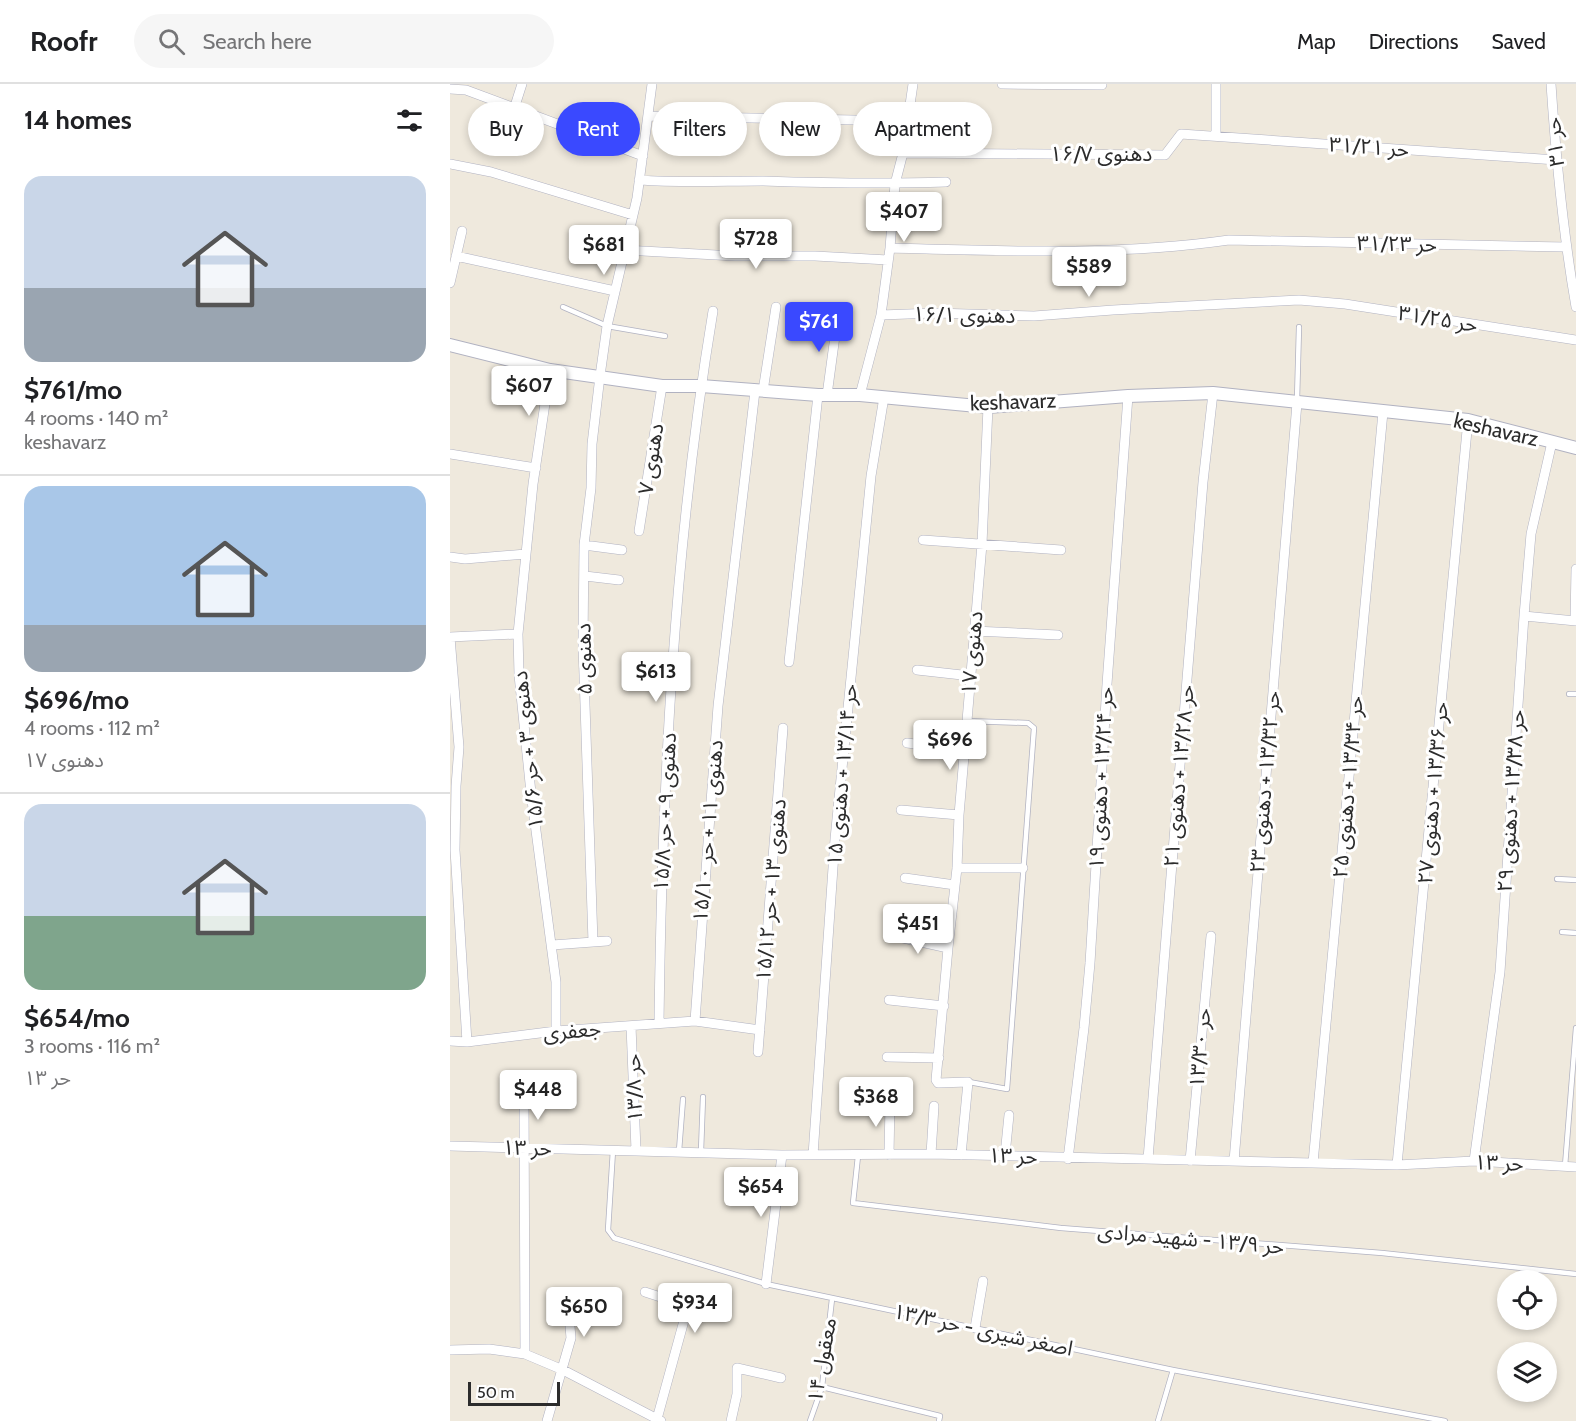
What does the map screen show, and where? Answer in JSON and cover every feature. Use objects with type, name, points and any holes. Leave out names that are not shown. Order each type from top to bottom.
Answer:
[{"type":"street","points":[[516,102],[522,84]]},
{"type":"street","name":"دهنوی ۵","points":[[592,942],[583,645],[584,545],[591,488],[592,444],[607,326],[633,215],[652,84]]},
{"type":"street","points":[[910,102],[913,84]]},
{"type":"street","points":[[1002,84],[1102,85]]},
{"type":"street","points":[[1216,84],[1216,136]]},
{"type":"street","name":"حر ۳۱","points":[[1551,84],[1556,160],[1566,247],[1576,307]]},
{"type":"street","points":[[450,89],[466,90],[496,102]]},
{"type":"street","points":[[648,116],[853,120]]},
{"type":"street","name":"حر ۳۱/۲۱","points":[[1181,134],[1556,160]]},
{"type":"street","name":"دهنوی ۱۶/۷","points":[[992,154],[1165,155],[1181,134]]},
{"type":"street","points":[[860,395],[881,315],[890,248],[895,184],[902,156]]},
{"type":"street","points":[[450,164],[491,172],[633,215]]},
{"type":"street","points":[[639,180],[679,183],[761,181],[895,184],[946,182]]},
{"type":"street","points":[[450,283],[462,231]]},
{"type":"street","name":"حر ۳۱/۲۳","points":[[890,248],[1050,252],[1182,247],[1229,240],[1566,247]]},
{"type":"street","points":[[624,250],[888,260]]},
{"type":"street","points":[[456,256],[615,291]]},
{"type":"street","name":"دهنوی ۱۶/۱","points":[[881,315],[935,313],[1034,316],[1113,309],[1299,300]]},
{"type":"street","name":"حر ۳۱/۲۵","points":[[1299,300],[1345,304],[1576,340]]},
{"type":"street","name":"دهنوی ۱۱ + حر ۱۵/۱۰","points":[[695,1022],[718,705],[759,391],[776,307]]},
{"type":"street","name":"دهنوی ۹ + حر ۱۵/۸","points":[[658,1023],[660,908],[670,698],[682,557],[701,386],[713,311]]},
{"type":"street","points":[[789,662],[822,395],[838,314]]},
{"type":"street","name":"keshavarz","points":[[450,345],[550,370],[662,386],[860,395],[988,406],[1128,396],[1213,393],[1468,420],[1576,448]]},
{"type":"street","name":"دهنوی ۳ + حر ۱۵/۶","points":[[550,370],[536,468],[518,634],[519,675],[531,793],[556,982],[556,1031]]},
{"type":"street","name":"دهنوی ۷","points":[[639,531],[662,386]]},
{"type":"street","name":"حر ۱۳/۲۸ + دهنوی ۲۱","points":[[1148,1160],[1202,494],[1213,393]]},
{"type":"street","name":"حر ۱۳/۲۴ + دهنوی ۱۹","points":[[1068,1159],[1090,963],[1128,396]]},
{"type":"street","name":"حر ۱۳/۱۴ + دهنوی ۱۵","points":[[813,1155],[836,828],[871,476],[884,397]]},
{"type":"street","name":"حر ۱۳/۳۲ + دهنوی ۲۳","points":[[1234,1161],[1297,403]]},
{"type":"street","name":"دهنوی ۱۷","points":[[968,1082],[938,1083],[936,1080],[957,868],[959,815],[982,544],[988,406]]},
{"type":"street","name":"حر ۱۳/۳۴ + دهنوی ۲۵","points":[[1313,1163],[1383,412]]},
{"type":"street","name":"حر ۱۳/۳۶ + دهنوی ۲۷","points":[[1397,1165],[1468,420]]},
{"type":"street","name":"حر ۱۳/۳۸ + دهنوی ۲۹","points":[[1474,1161],[1500,972],[1531,534],[1552,442]]},
{"type":"street","points":[[450,454],[536,468]]},
{"type":"street","points":[[923,540],[1061,550]]},
{"type":"street","points":[[584,545],[622,550]]},
{"type":"street","points":[[450,557],[465,560],[526,554]]},
{"type":"street","points":[[1524,616],[1576,621],[1576,568]]},
{"type":"street","points":[[585,576],[618,580]]},
{"type":"street","points":[[974,631],[1058,635]]},
{"type":"street","points":[[467,1041],[455,850],[459,747],[450,637],[518,634]]},
{"type":"street","points":[[917,670],[971,676]]},
{"type":"street","name":"دهنوی ۱۳ + حر ۱۵/۱۲","points":[[758,1052],[783,728]]},
{"type":"street","points":[[907,743],[966,750]]},
{"type":"street","points":[[901,810],[959,815]]},
{"type":"street","points":[[957,868],[1023,868]]},
{"type":"street","points":[[905,878],[955,885]]},
{"type":"street","points":[[894,936],[948,948]]},
{"type":"street","name":"حر ۱۳/۳۰","points":[[1190,1161],[1210,936]]},
{"type":"street","points":[[552,945],[607,941]]},
{"type":"street","points":[[889,1000],[944,1006]]},
{"type":"street","name":"جعفری","points":[[450,1041],[658,1023],[695,1022],[760,1030]]},
{"type":"street","name":"حر ۱۳/۸","points":[[632,1026],[636,1150]]},
{"type":"street","points":[[887,1057],[939,1058]]},
{"type":"street","points":[[961,1155],[968,1082]]},
{"type":"street","points":[[524,1094],[525,1354]]},
{"type":"street","points":[[889,1155],[890,1102]]},
{"type":"street","points":[[931,1154],[933,1106]]},
{"type":"street","points":[[1005,1155],[1009,1115]]},
{"type":"street","name":"حر ۱۳","points":[[450,1146],[782,1155],[1005,1155],[1068,1159],[1397,1165],[1474,1161],[1576,1167]]},
{"type":"street","points":[[765,1284],[782,1155]]},
{"type":"street","points":[[975,1328],[983,1281]]},
{"type":"street","points":[[450,1350],[489,1349],[525,1354],[563,1370],[659,1420],[688,1306],[645,1292]]},
{"type":"street","points":[[547,1421],[571,1338],[569,1315],[609,1313]]},
{"type":"street","points":[[731,1421],[737,1394],[737,1368],[781,1378]]},
{"type":"lane","points":[[563,306],[607,326],[665,336]]},
{"type":"lane","points":[[1297,403],[1299,327]]},
{"type":"lane","points":[[1569,694],[1576,694]]},
{"type":"lane","points":[[967,721],[1028,723],[1034,728],[1007,1089],[968,1082]]},
{"type":"lane","points":[[1557,879],[1576,880]]},
{"type":"lane","points":[[1562,932],[1576,933]]},
{"type":"lane","points":[[1565,1166],[1576,1028]]},
{"type":"lane","points":[[701,1152],[703,1097]]},
{"type":"lane","points":[[679,1151],[683,1099]]},
{"type":"lane","name":"اصغر شیری - حر ۱۳/۳","points":[[613,1149],[608,1230],[614,1238],[765,1284],[832,1299],[1173,1370],[1445,1421]]},
{"type":"lane","name":"حر ۱۳/۹ - شهید مرادی","points":[[858,1156],[853,1203],[1060,1228],[1382,1253],[1576,1274]]},
{"type":"lane","name":"معقول ۱۴","points":[[810,1421],[822,1387],[832,1299]]},
{"type":"lane","points":[[1158,1421],[1173,1370]]},
{"type":"lane","points":[[822,1387],[940,1416],[939,1421]]}]
